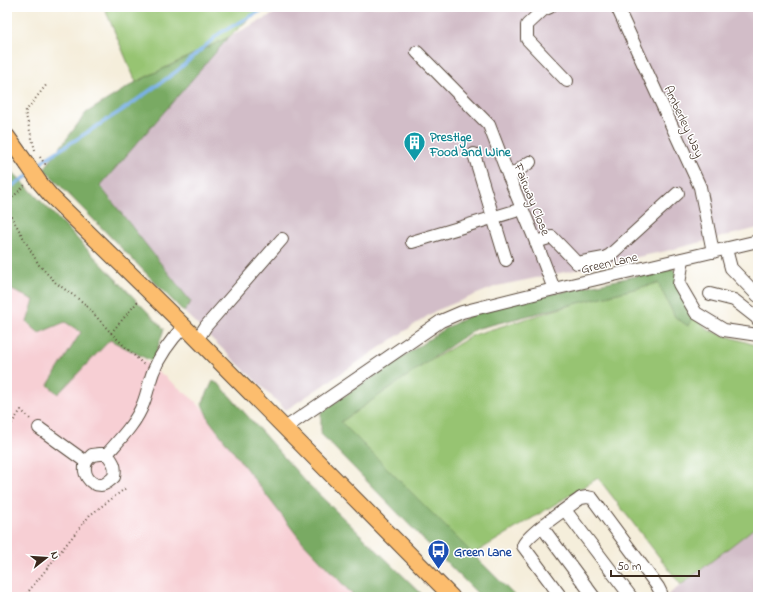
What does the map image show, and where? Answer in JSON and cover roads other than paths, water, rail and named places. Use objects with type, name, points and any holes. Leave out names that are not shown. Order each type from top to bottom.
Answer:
[{"type":"main road","points":[[7,136],[32,160],[34,182],[51,196],[184,326],[452,597]]},
{"type":"street","points":[[550,7],[543,10],[527,25],[527,39],[567,81]]},
{"type":"street","name":"Amberley Way","points":[[617,7],[700,187],[713,252]]},
{"type":"street","name":"Fairway Close","points":[[417,52],[489,125],[554,289]]},
{"type":"street","points":[[474,154],[506,260]]},
{"type":"street","points":[[509,177],[530,162]]},
{"type":"street","points":[[536,242],[552,237],[577,263],[604,258],[678,193]]},
{"type":"street","points":[[412,242],[522,209]]},
{"type":"street","points":[[197,340],[206,326],[282,239]]},
{"type":"street","name":"Green Lane","points":[[285,428],[441,321],[462,312],[758,241]]},
{"type":"street","points":[[726,249],[730,268],[758,296]]},
{"type":"street","points":[[683,259],[679,284],[696,313],[724,330],[758,336]]},
{"type":"street","points":[[710,294],[734,300],[758,320]]},
{"type":"street","points":[[108,454],[133,423],[143,405],[154,371],[165,349],[184,326]]},
{"type":"street","points":[[39,428],[86,462]]},
{"type":"street","points":[[108,454],[114,462],[114,477],[102,485],[95,484],[88,479],[85,471],[86,462],[92,455],[108,454]]},
{"type":"street","points":[[560,597],[523,546],[524,542],[581,498],[587,497],[592,498],[658,587],[661,593],[659,597]]},
{"type":"street","points":[[565,510],[631,597]]},
{"type":"street","points":[[542,527],[594,597]]},
{"type":"waterway","points":[[35,170],[44,160],[127,107],[177,71],[220,33],[268,7]]},
{"type":"waterway","points":[[7,189],[31,174]]},
{"type":"place","name":"Prestige Food and Wine","points":[[414,162]]},
{"type":"place","name":"Green Lane","points":[[438,570]]}]
